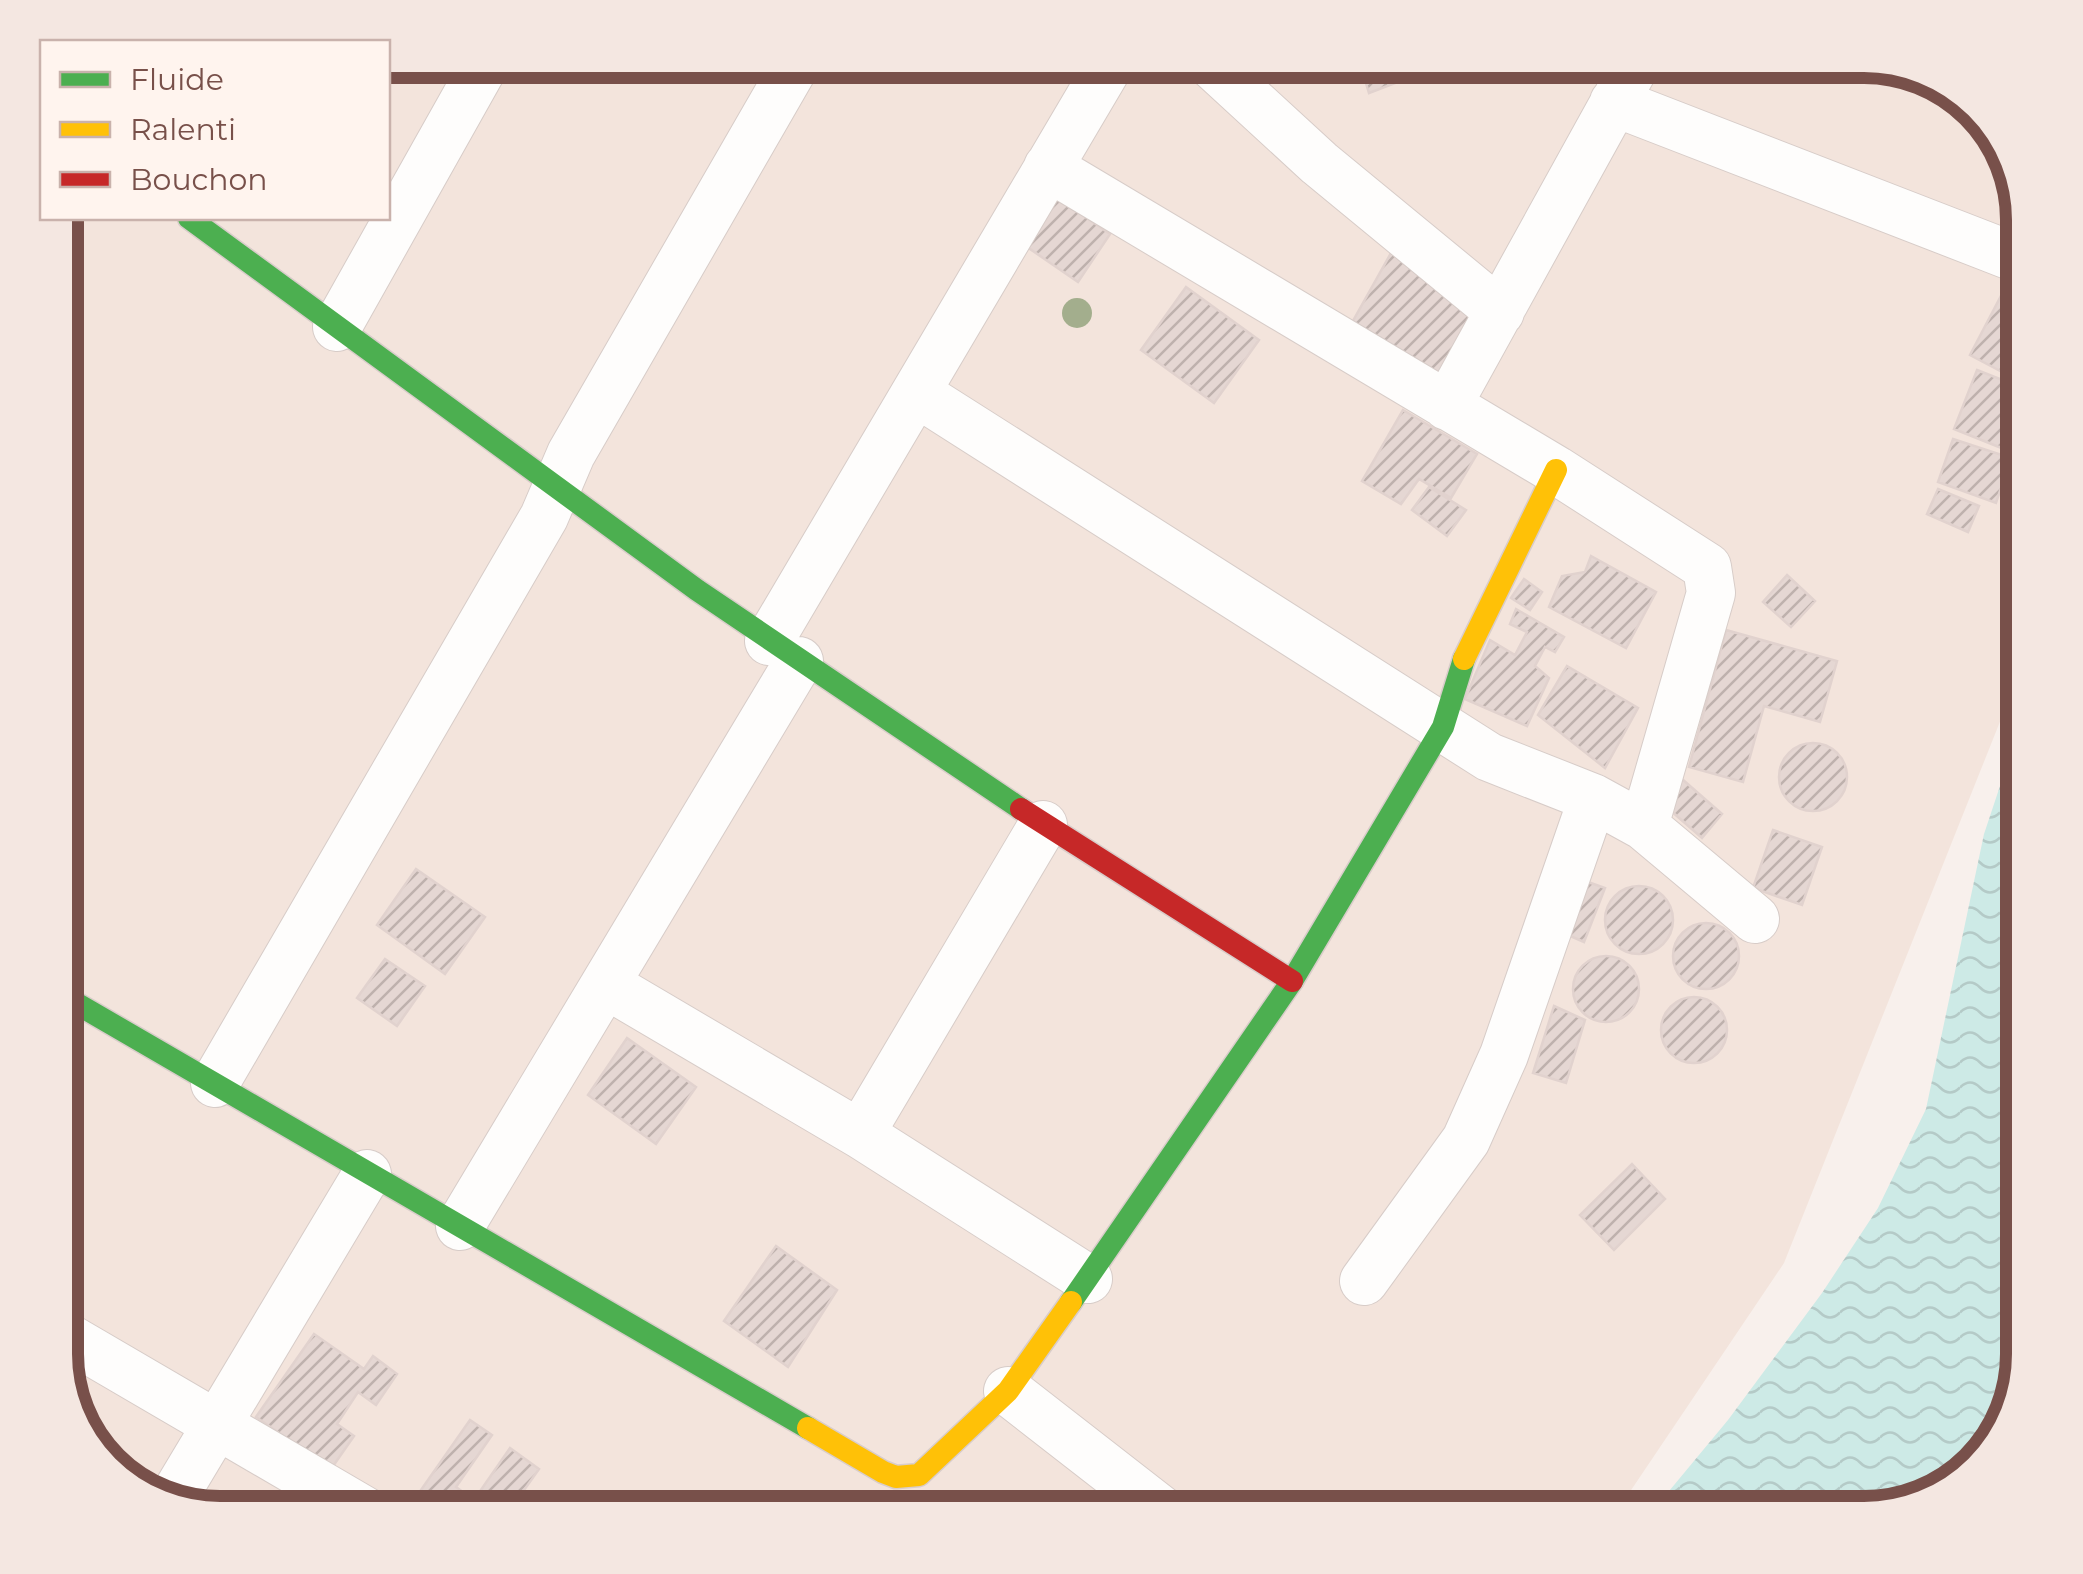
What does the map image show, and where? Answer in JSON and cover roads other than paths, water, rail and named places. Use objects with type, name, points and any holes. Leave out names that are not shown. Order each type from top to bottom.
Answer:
[{"type":"street","points":[[338,328],[478,78]]},
{"type":"street","points":[[215,1083],[556,491],[571,454],[788,78]]},
{"type":"street","points":[[460,1226],[607,986],[917,393],[1101,78]]},
{"type":"street","points":[[1227,78],[1319,162],[1500,312]]},
{"type":"street","points":[[1448,406],[1628,78]]},
{"type":"street","points":[[1614,102],[2006,255]]},
{"type":"street","points":[[1048,168],[1556,470],[1701,561],[1711,574],[1710,593],[1644,826]]},
{"type":"street","points":[[192,220],[556,491],[784,651],[1043,825],[1292,982]]},
{"type":"street","points":[[917,393],[1152,547],[1489,757],[1593,798],[1644,826],[1755,919]]},
{"type":"street","points":[[78,1004],[896,1477],[919,1475],[1008,1391],[1292,982],[1443,727],[1456,676],[1556,470]]},
{"type":"street","points":[[1364,1281],[1466,1140],[1510,1038],[1593,798]]},
{"type":"street","points":[[860,1134],[1043,825]]},
{"type":"street","points":[[607,986],[860,1134],[1088,1279]]},
{"type":"street","points":[[178,1490],[368,1174]]},
{"type":"street","points":[[78,1343],[340,1496]]},
{"type":"street","points":[[1008,1391],[1143,1496]]},
{"type":"water","points":[[2006,768],[2006,1355],[1998,1400],[1986,1426],[1950,1467],[1900,1492],[1864,1496],[1665,1496],[1728,1420],[1822,1293],[1878,1208],[1926,1109],[1984,834]]}]
